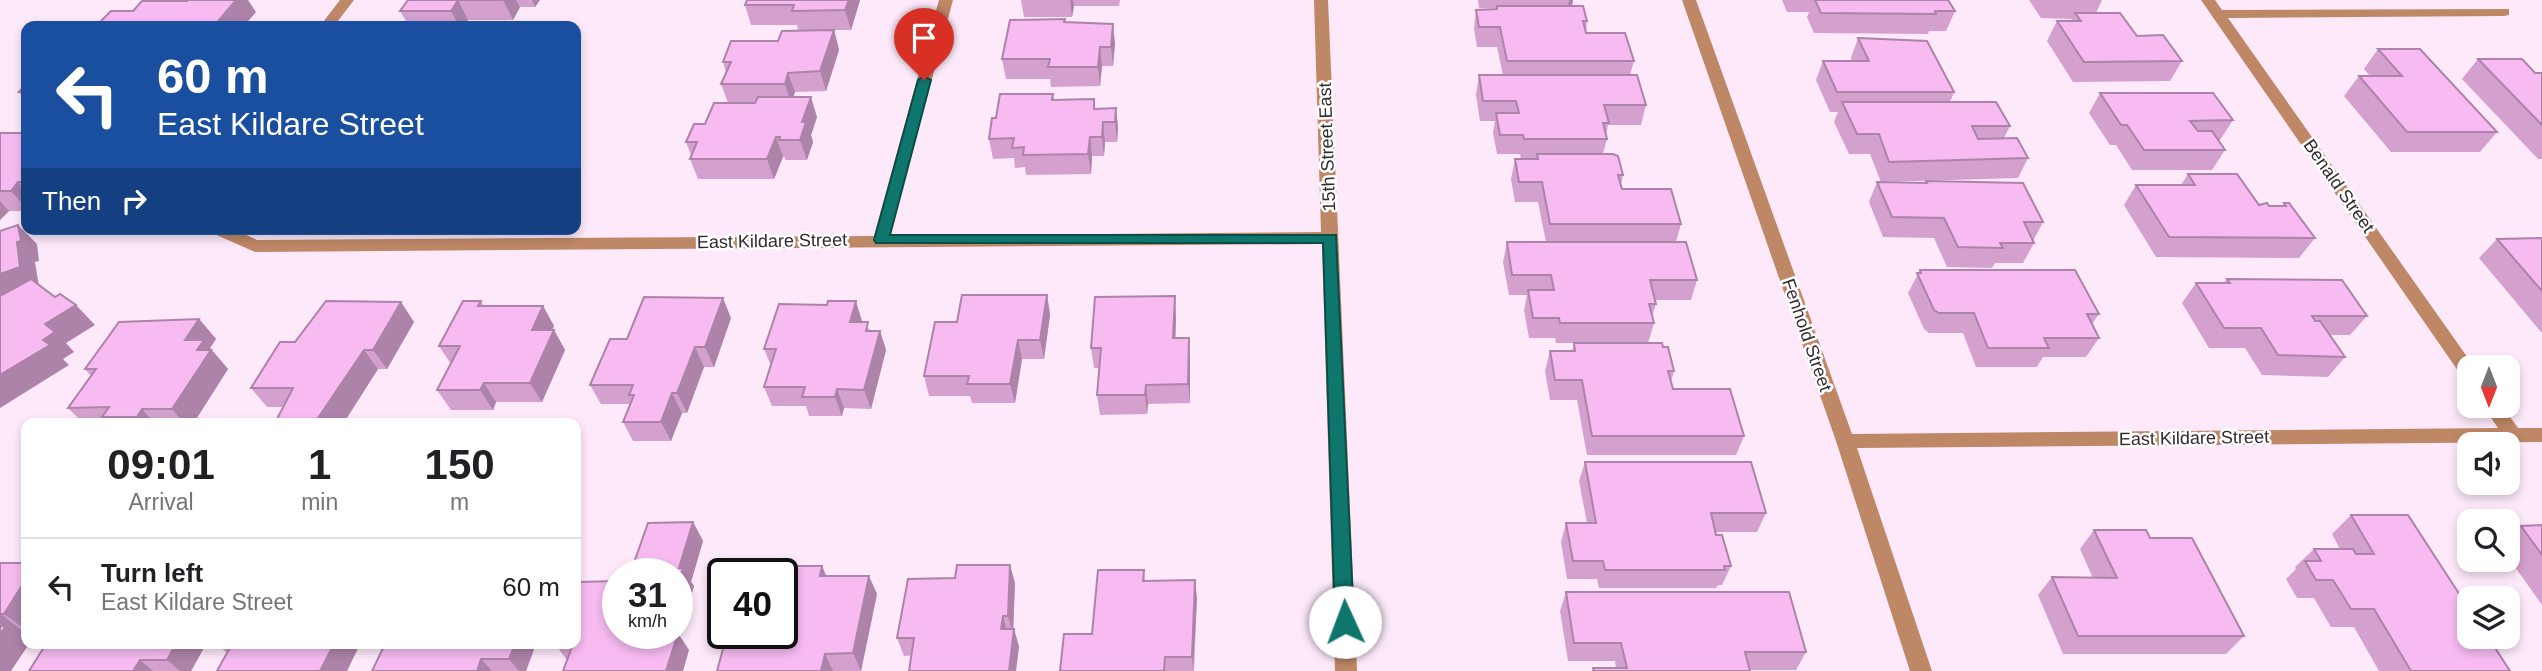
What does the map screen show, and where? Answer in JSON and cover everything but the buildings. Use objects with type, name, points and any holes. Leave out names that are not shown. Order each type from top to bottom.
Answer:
[{"type":"street","points":[[331,21],[347,0]]},
{"type":"street","points":[[881,240],[946,0]]},
{"type":"street","name":"15th Street East","points":[[1321,0],[1346,671]]},
{"type":"street","name":"Fenhold Street","points":[[1689,0],[1845,441],[1921,671]]},
{"type":"street","name":"Benald Street","points":[[2208,0],[2457,356]]},
{"type":"street","points":[[2219,13],[2504,12]]},
{"type":"street","name":"East Kildare Street","points":[[231,235],[255,246],[1331,238]]},
{"type":"street","name":"East Kildare Street","points":[[2520,435],[2542,435]]},
{"type":"street","name":"East Kildare Street","points":[[1845,441],[2457,436]]},
{"type":"route","points":[[924,80],[881,240],[1331,238],[1345,622]]}]
